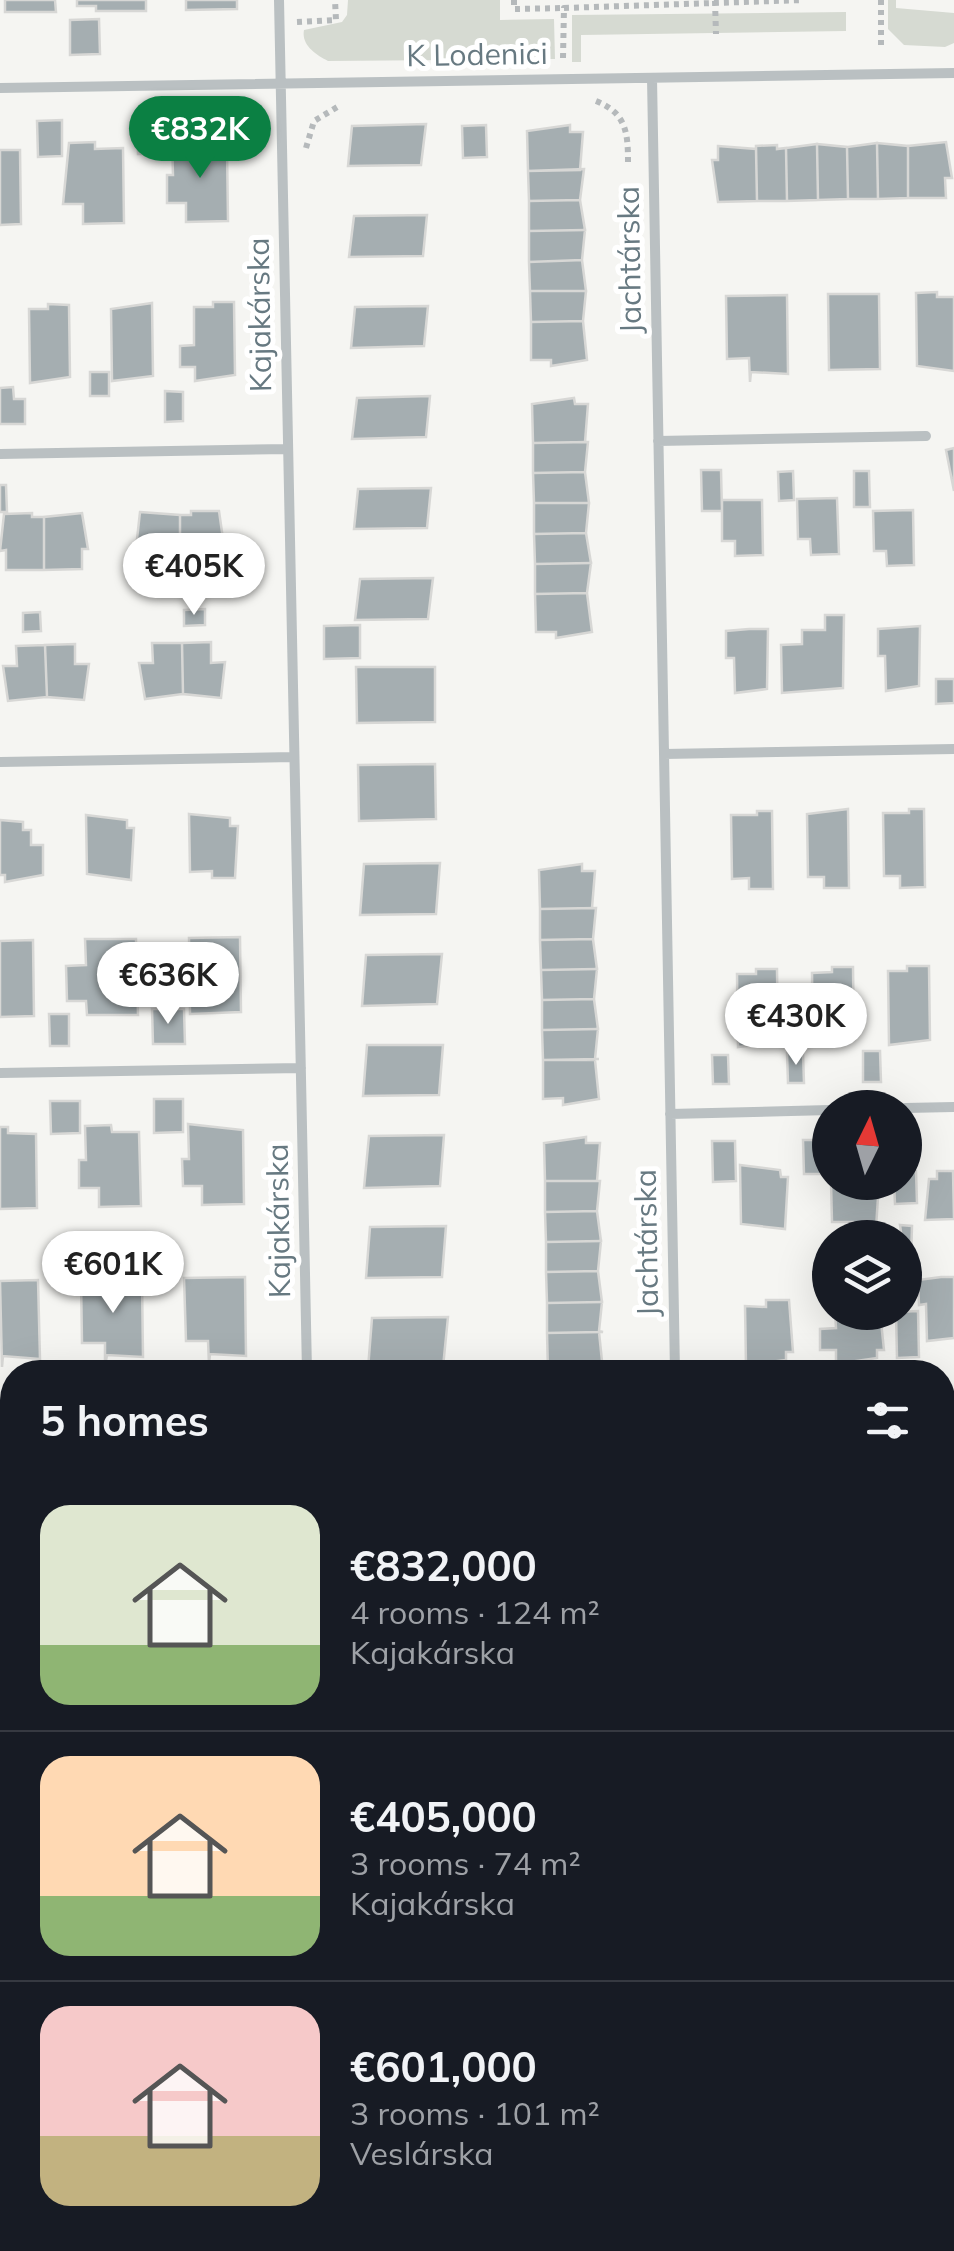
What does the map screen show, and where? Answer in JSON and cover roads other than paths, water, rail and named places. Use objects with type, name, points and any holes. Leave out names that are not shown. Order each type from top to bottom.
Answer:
[{"type":"street","name":"Kajakárska","points":[[280,0],[307,1360]]},
{"type":"street","name":"K Lodenici","points":[[0,88],[954,73]]},
{"type":"street","name":"Jachtárska","points":[[652,78],[675,1360]]},
{"type":"street","points":[[658,441],[926,436]]},
{"type":"street","points":[[0,454],[288,449]]},
{"type":"street","points":[[664,754],[954,749]]},
{"type":"street","points":[[0,762],[294,757]]},
{"type":"street","points":[[0,1073],[300,1068]]},
{"type":"street","points":[[922,1108],[954,1107]]},
{"type":"street","points":[[670,1114],[812,1110]]}]
